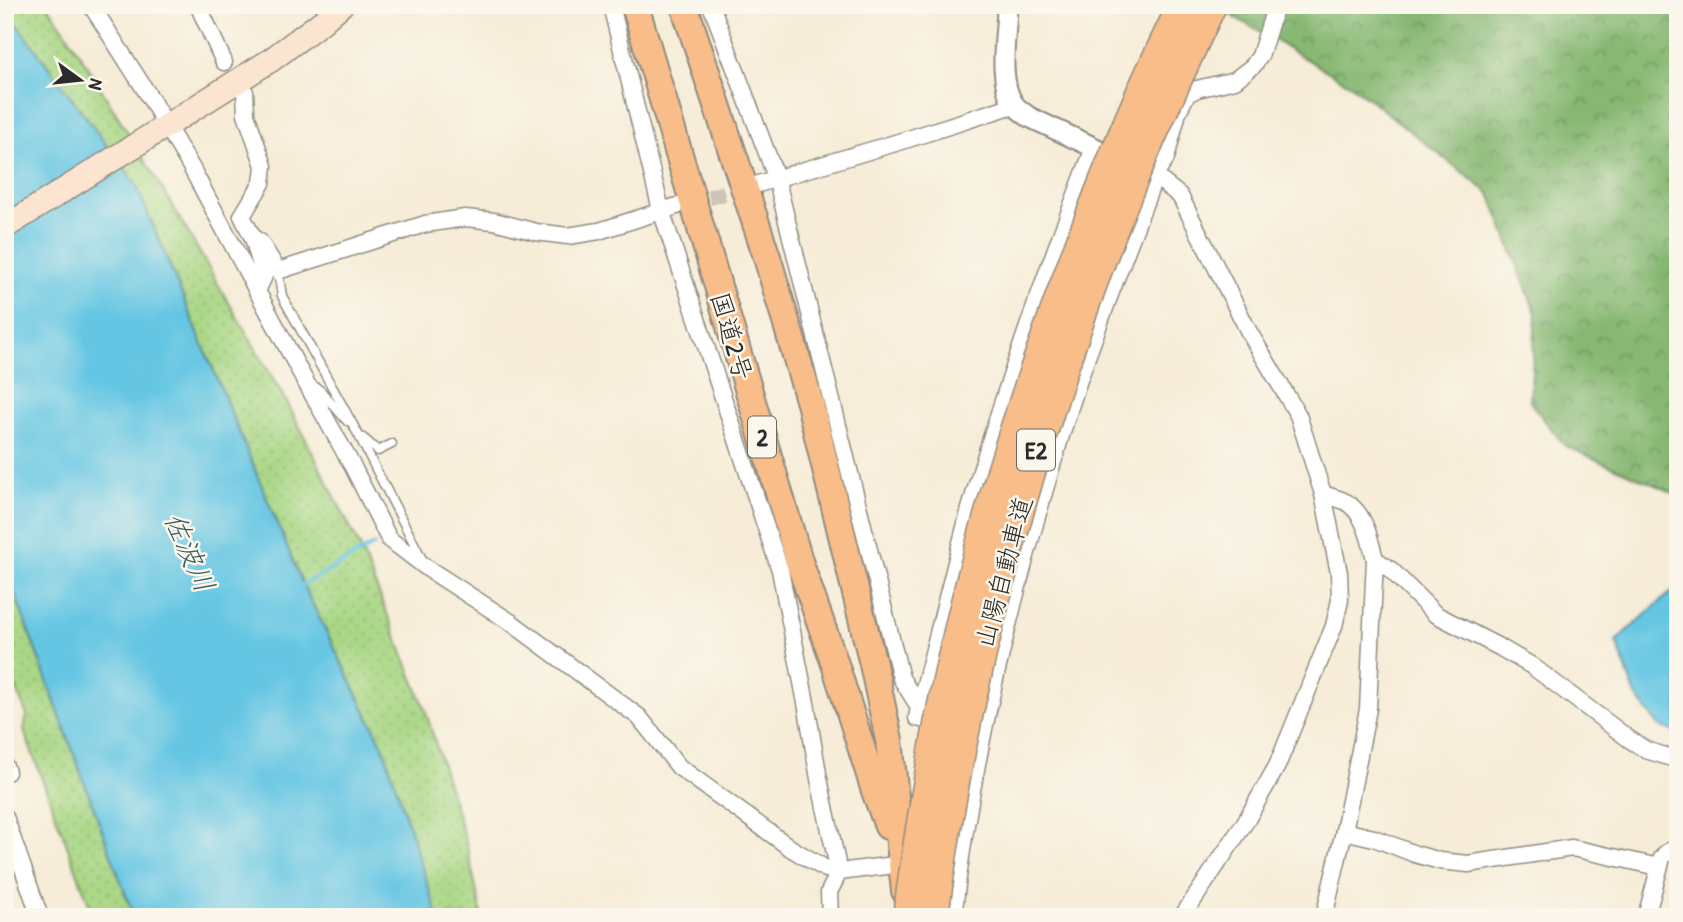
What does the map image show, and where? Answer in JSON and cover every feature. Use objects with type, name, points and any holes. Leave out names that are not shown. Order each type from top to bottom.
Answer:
[{"type":"highway","name":"国道2号","points":[[635,5],[800,564],[902,864]]},
{"type":"highway","name":"国道2号","points":[[684,5],[767,257],[810,403],[889,740],[907,917]]},
{"type":"highway","name":"山陽自動車道","points":[[907,917],[920,827],[958,635],[998,485],[1045,337],[1101,190],[1137,102],[1183,5]]},
{"type":"highway","name":"山陽自動車道","points":[[933,917],[945,829],[962,741],[984,642],[1023,493],[1070,344],[1124,199],[1211,5]]},
{"type":"main road","points":[[5,227],[271,60],[341,5]]},
{"type":"street","points":[[91,5],[146,91],[163,128],[191,167],[354,469],[389,540],[512,623],[639,717],[679,767],[792,849],[826,869],[839,872],[902,864],[958,873]]},
{"type":"street","points":[[198,5],[224,62]]},
{"type":"street","points":[[611,5],[661,210],[780,570],[839,872],[829,892],[830,917]]},
{"type":"street","points":[[711,5],[776,177],[901,678],[919,707]]},
{"type":"street","points":[[1007,5],[1004,72],[1006,87],[1014,104],[1029,117],[1155,176],[1180,196],[1249,332],[1298,415],[1323,494],[1339,573],[1340,600],[1334,626],[1277,766],[1246,821],[1182,917]]},
{"type":"street","points":[[953,917],[982,734],[1012,603],[1085,362],[1155,176],[1166,158],[1178,112],[1187,94],[1235,80],[1253,66],[1260,56],[1276,5]]},
{"type":"street","points":[[245,92],[246,114],[264,166],[262,183],[242,216],[253,238],[264,276],[257,291]]},
{"type":"street","points":[[758,184],[1014,104]]},
{"type":"street","points":[[982,734],[917,718],[919,707],[968,515],[1016,359],[1094,148]]},
{"type":"street","points":[[253,238],[260,242],[278,271],[425,224],[465,218],[568,236],[599,231],[677,206]]},
{"type":"street","points":[[1323,494],[1349,504],[1361,518],[1375,559],[1368,709],[1324,917]]},
{"type":"street","points":[[1375,559],[1391,570],[1435,614],[1532,666],[1646,750],[1678,760]]},
{"type":"street","points":[[5,817],[40,917]]},
{"type":"street","points":[[1344,831],[1374,838],[1415,855],[1440,861],[1468,864],[1572,848],[1659,867]]},
{"type":"street","points":[[1646,917],[1662,858],[1678,847]]},
{"type":"lane","points":[[278,271],[282,296],[358,434],[427,568]]},
{"type":"lane","points":[[304,379],[321,391],[358,434],[378,451],[392,444]]},
{"type":"green space","points":[[5,5],[47,5],[166,195],[289,406],[361,549],[424,706],[467,846],[482,917],[438,917],[383,746],[303,585],[136,185]]},
{"type":"green space","points":[[1214,5],[1678,5],[1678,495],[1565,446],[1530,402],[1536,314],[1490,194],[1354,87]]},
{"type":"green space","points":[[5,567],[134,917],[94,917],[24,731],[27,715],[5,661],[5,629],[12,624],[5,606]]},
{"type":"water","name":"佐波川","points":[[5,8],[136,185],[303,585],[383,746],[438,917],[134,917],[5,567]]},
{"type":"water","points":[[1678,586],[1678,733],[1659,726],[1636,696],[1616,641]]},
{"type":"waterway","points":[[303,585],[374,545]]},
{"type":"tunnel","points":[[686,204],[752,185]]}]
